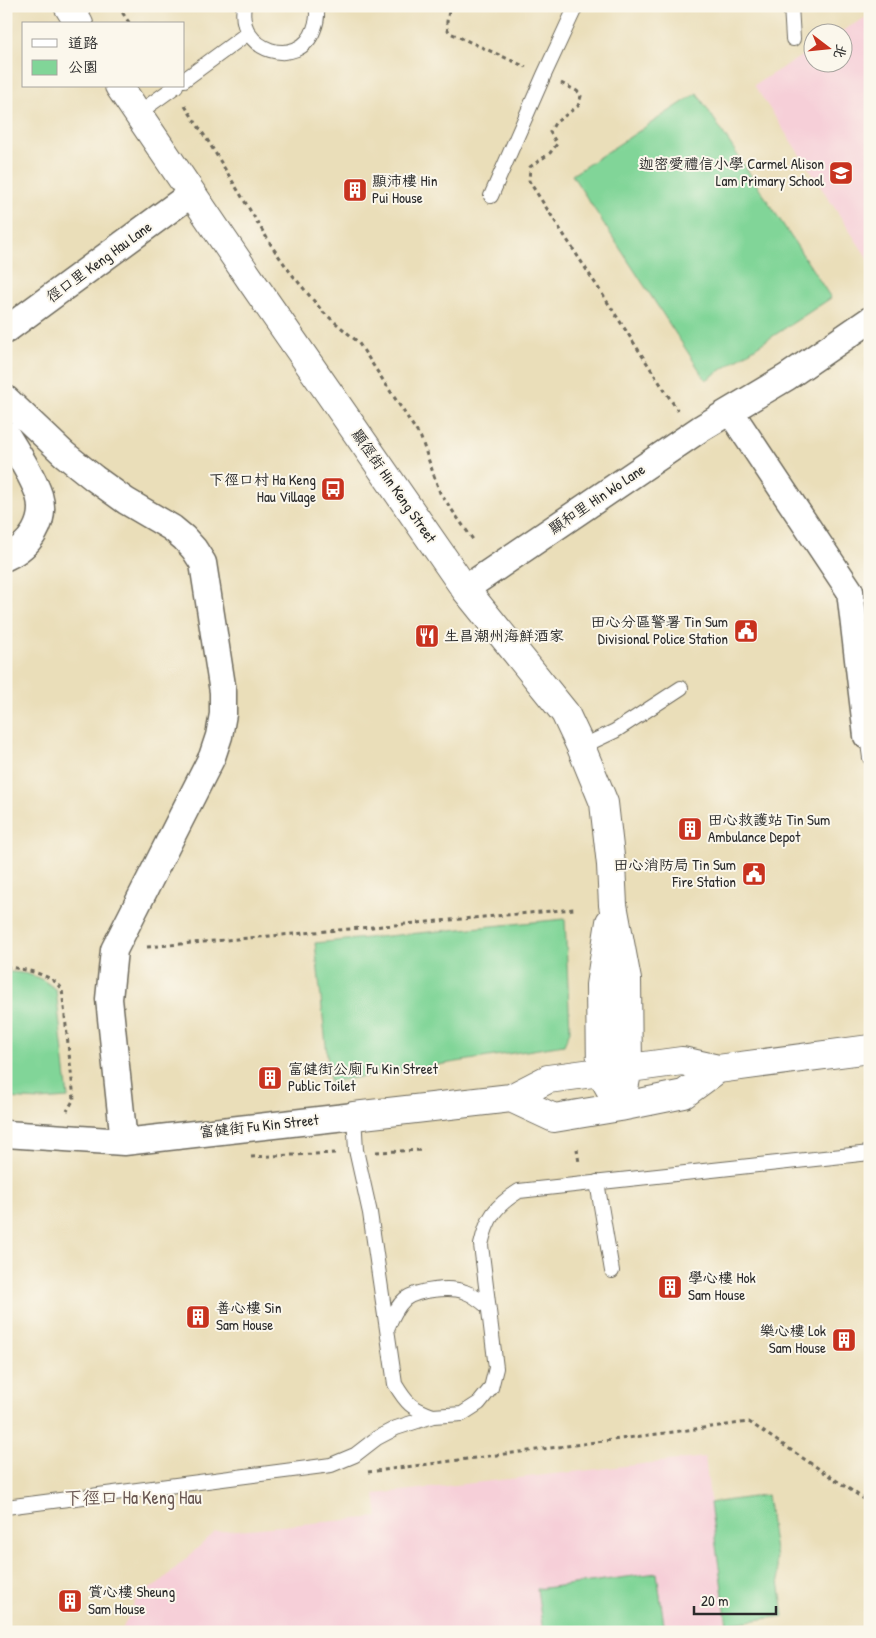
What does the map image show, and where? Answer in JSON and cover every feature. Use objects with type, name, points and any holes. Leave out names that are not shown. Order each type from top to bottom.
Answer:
[{"type":"street","points":[[68,6],[78,22]]},
{"type":"street","name":"顯徑街 Hin Keng Street","points":[[120,88],[191,194],[465,589],[565,713],[582,747],[604,803],[611,864],[613,905],[627,980],[628,1069],[620,1108]]},
{"type":"street","name":"徑口里 Keng Hau Lane","points":[[6,330],[191,194]]},
{"type":"street","name":"顯和里 Hin Wo Lane","points":[[465,589],[700,429],[787,377],[870,320]]},
{"type":"street","points":[[6,399],[64,454],[94,478],[172,528],[194,549],[202,563],[223,692],[223,714],[219,736],[212,757],[114,950],[109,998],[124,1142]]},
{"type":"street","points":[[730,412],[860,590],[868,747]]},
{"type":"street","points":[[6,434],[39,496],[41,510],[38,524],[32,537],[23,548],[6,557]]},
{"type":"street","name":"顯徑街 Hin Keng Street","points":[[613,905],[600,985],[601,1073],[620,1108]]},
{"type":"street","name":"富健街 Fu Kin Street","points":[[6,1134],[124,1142],[511,1098],[548,1079],[682,1061],[718,1069],[870,1049]]},
{"type":"street","name":"富健街 Fu Kin Street","points":[[511,1098],[554,1118],[620,1108],[684,1094],[718,1069]]},
{"type":"lane","points":[[244,6],[242,15],[250,38],[260,46],[271,51],[282,52],[295,50],[305,43],[313,33],[317,22],[316,6]]},
{"type":"lane","points":[[491,196],[576,6]]},
{"type":"lane","points":[[791,6],[792,39]]},
{"type":"lane","points":[[185,80],[248,34]]},
{"type":"lane","points":[[137,114],[174,88]]},
{"type":"lane","points":[[582,747],[615,731],[682,688]]},
{"type":"lane","points":[[354,1116],[356,1150],[370,1213],[395,1384],[403,1398],[414,1409],[433,1416]]},
{"type":"lane","points":[[6,1507],[330,1465],[355,1455],[377,1438],[396,1428],[433,1416],[462,1414],[479,1404],[491,1388],[496,1368],[480,1245],[492,1213],[504,1200],[519,1191],[870,1153]]},
{"type":"lane","points":[[597,1182],[612,1270]]},
{"type":"lane","points":[[387,1329],[394,1313],[404,1300],[415,1293],[451,1289],[464,1291],[488,1306]]},
{"type":"path","points":[[118,6],[129,22]]},
{"type":"path","points":[[450,12],[447,19],[447,29],[450,33],[544,74],[577,91],[582,96],[578,106],[555,123],[550,132],[557,144],[550,153],[530,167],[529,181],[681,416]]},
{"type":"path","points":[[180,88],[208,140],[273,248],[323,312],[358,342],[421,438],[440,493],[474,541]]},
{"type":"path","points":[[114,950],[574,910]]},
{"type":"path","points":[[6,967],[42,975],[59,984],[62,989],[74,1099],[65,1113]]},
{"type":"path","points":[[367,1472],[749,1422],[870,1503]]},
{"type":"shaded area","name":"迦密愛禮信小學 Carmel Alison Lam Primary School","points":[[870,15],[870,262],[754,85],[804,54],[804,72],[854,72],[854,24]]},
{"type":"shaded area","points":[[705,1457],[727,1632],[121,1632],[140,1590],[156,1586],[215,1532],[378,1517],[375,1494]]},
{"type":"green space","points":[[697,93],[831,298],[706,380],[572,175]]},
{"type":"green space","points":[[565,919],[570,1031],[564,1045],[330,1082],[315,943]]},
{"type":"green space","points":[[6,972],[33,976],[45,981],[56,990],[68,1098],[40,1100],[6,1098]]},
{"type":"green space","points":[[767,1495],[784,1616],[727,1624],[710,1503]]},
{"type":"green space","points":[[657,1573],[665,1632],[543,1632],[537,1589]]},
{"type":"place","name":"迦密愛禮信小學 Carmel Alison Lam Primary School","points":[[841,173]]},
{"type":"place","name":"顯沛樓 Hin Pui House","points":[[355,190]]},
{"type":"place","name":"下徑口村 Ha Keng Hau Village","points":[[333,489]]},
{"type":"place","name":"田心分區警署 Tin Sum Divisional Police Station","points":[[746,631]]},
{"type":"place","name":"生昌潮州海鮮酒家","points":[[427,636]]},
{"type":"place","name":"田心救護站 Tin Sum Ambulance Depot","points":[[690,829]]},
{"type":"place","name":"田心消防局 Tin Sum Fire Station","points":[[754,874]]},
{"type":"place","name":"富健街公廁 Fu Kin Street Public Toilet","points":[[270,1078]]},
{"type":"place","name":"學心樓 Hok Sam House","points":[[670,1287]]},
{"type":"place","name":"善心樓 Sin Sam House","points":[[198,1317]]},
{"type":"place","name":"樂心樓 Lok Sam House","points":[[844,1340]]},
{"type":"place","name":"賞心樓 Sheung Sam House","points":[[70,1601]]},
{"type":"district","name":"下徑口 Ha Keng Hau","points":[[133,1498]]}]
